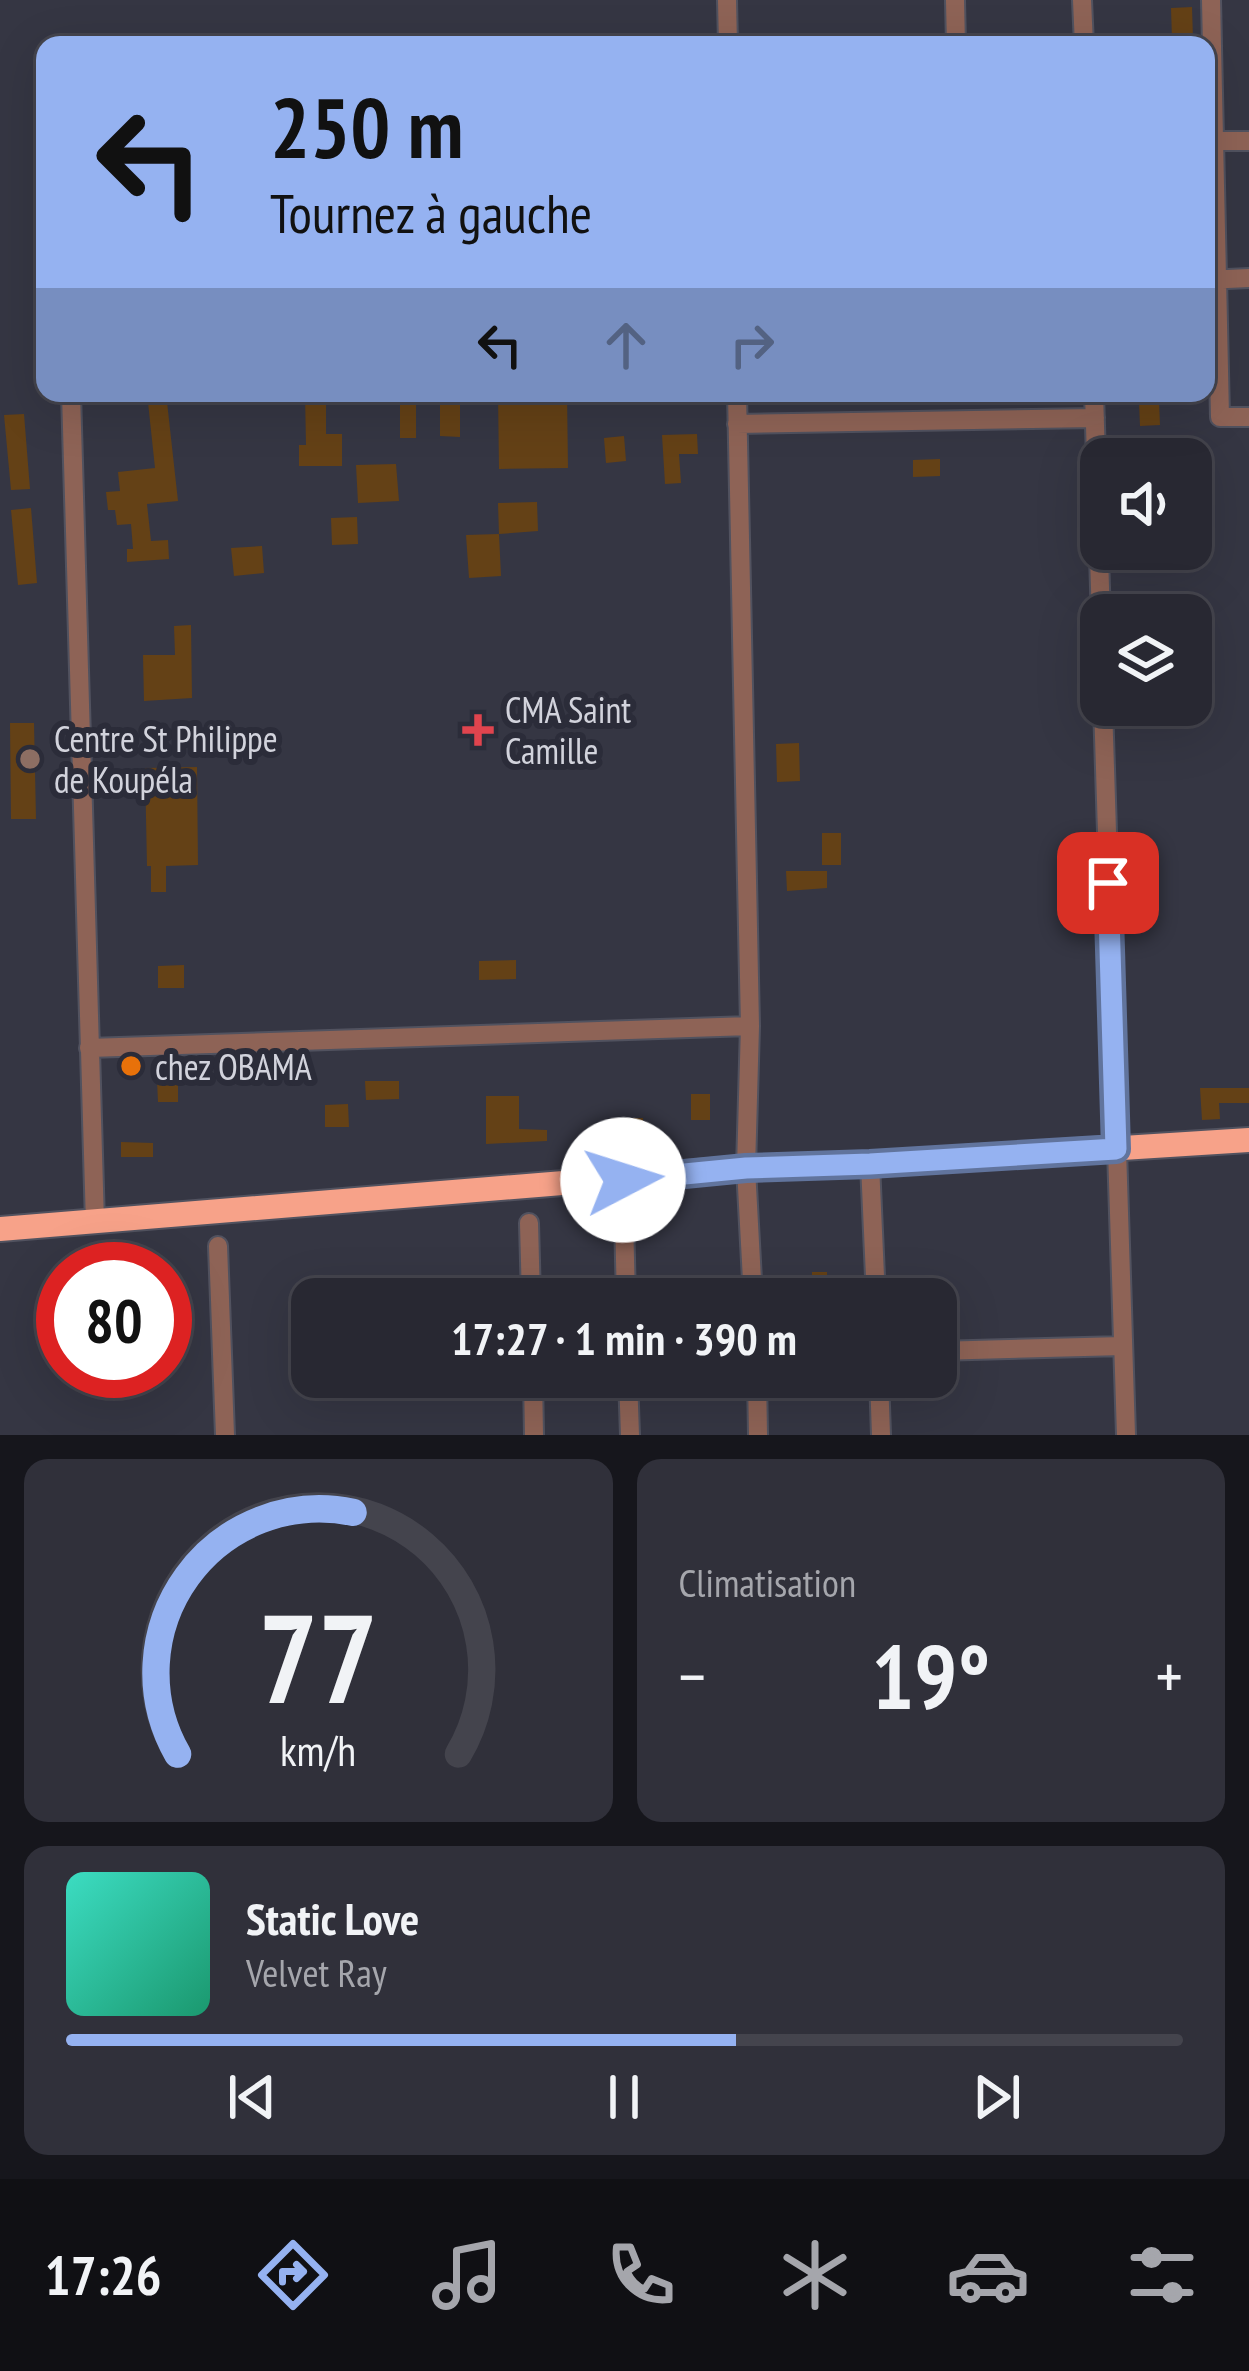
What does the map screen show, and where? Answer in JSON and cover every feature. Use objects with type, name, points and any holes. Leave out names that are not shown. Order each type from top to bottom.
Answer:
[{"type":"highway","points":[[0,1229],[746,1168],[1247,1146]]},
{"type":"street","points":[[727,0],[728,36]]},
{"type":"street","points":[[955,0],[956,36]]},
{"type":"street","points":[[1082,0],[1084,36]]},
{"type":"street","points":[[1211,0],[1211,36]]},
{"type":"street","points":[[1215,141],[1249,141]]},
{"type":"street","points":[[1215,279],[1249,278]]},
{"type":"street","points":[[1215,331],[1220,417],[1249,418]]},
{"type":"street","points":[[71,402],[95,1223]]},
{"type":"street","points":[[736,402],[750,1026],[746,1168],[752,1278]]},
{"type":"street","points":[[1094,402],[1100,594]]},
{"type":"street","points":[[737,424],[1095,418]]},
{"type":"street","points":[[1104,726],[1126,1435]]},
{"type":"street","points":[[89,1048],[750,1026]]},
{"type":"street","points":[[870,1164],[875,1278]]},
{"type":"street","points":[[623,1180],[625,1278]]},
{"type":"street","points":[[529,1223],[530,1278]]},
{"type":"street","points":[[218,1246],[225,1435]]},
{"type":"street","points":[[957,1351],[1123,1346]]},
{"type":"street","points":[[533,1398],[534,1435]]},
{"type":"street","points":[[629,1398],[630,1435]]},
{"type":"street","points":[[757,1398],[758,1435]]},
{"type":"street","points":[[880,1398],[881,1435]]},
{"type":"building","points":[[1192,7],[1193,36],[1172,36],[1171,8]]},
{"type":"building","points":[[148,402],[167,402],[178,501],[147,504],[151,541],[168,540],[169,559],[127,562],[127,549],[133,549],[131,524],[117,525],[115,510],[108,510],[106,492],[120,491],[118,472],[155,468]]},
{"type":"building","points":[[305,402],[326,402],[326,434],[342,434],[342,466],[299,466],[299,445],[306,445]]},
{"type":"building","points":[[400,402],[460,402],[460,437],[440,436],[440,403],[416,403],[416,438],[400,438]]},
{"type":"building","points":[[498,402],[567,402],[568,468],[499,469]]},
{"type":"building","points":[[1139,402],[1159,402],[1160,425],[1140,426]]},
{"type":"building","points":[[24,414],[30,489],[11,490],[4,415]]},
{"type":"building","points":[[697,434],[698,454],[679,454],[681,483],[665,484],[662,435]]},
{"type":"building","points":[[624,436],[626,461],[606,463],[604,438]]},
{"type":"building","points":[[940,459],[940,476],[913,477],[913,460]]},
{"type":"building","points":[[396,464],[399,501],[358,503],[356,465]]},
{"type":"building","points":[[537,502],[538,531],[499,534],[498,503]]},
{"type":"building","points":[[31,508],[37,583],[18,585],[11,510]]},
{"type":"building","points":[[357,517],[358,544],[332,545],[331,518]]},
{"type":"building","points":[[499,534],[501,576],[469,578],[466,535]]},
{"type":"building","points":[[262,546],[264,573],[234,576],[231,548]]},
{"type":"building","points":[[191,625],[192,698],[144,701],[143,655],[175,655],[174,626]]},
{"type":"building","points":[[10,723],[34,723],[36,819],[11,819]]},
{"type":"building","points":[[799,743],[800,781],[777,782],[776,744]]},
{"type":"building","points":[[197,767],[198,865],[166,866],[166,892],[151,892],[145,768]]},
{"type":"building","points":[[822,833],[841,833],[841,865],[822,865]]},
{"type":"building","points":[[786,871],[827,871],[827,888],[787,891]]},
{"type":"building","points":[[516,960],[516,979],[479,980],[479,961]]},
{"type":"building","points":[[184,965],[184,988],[158,988],[158,966]]},
{"type":"building","points":[[157,1080],[178,1080],[178,1102],[158,1102]]},
{"type":"building","points":[[365,1081],[399,1081],[399,1099],[366,1100]]},
{"type":"building","points":[[1200,1088],[1249,1088],[1249,1103],[1219,1103],[1220,1119],[1202,1120]]},
{"type":"building","points":[[691,1094],[710,1094],[710,1120],[691,1120]]},
{"type":"building","points":[[486,1096],[519,1096],[519,1129],[547,1130],[547,1141],[486,1144]]},
{"type":"building","points":[[348,1104],[349,1127],[325,1127],[325,1105]]},
{"type":"building","points":[[643,1118],[643,1139],[610,1140],[609,1119]]},
{"type":"building","points":[[121,1142],[153,1143],[153,1157],[121,1157]]},
{"type":"building","points":[[812,1272],[827,1272],[827,1278],[792,1278],[792,1276],[812,1276]]},
{"type":"place","name":"CMA Saint Camille","points":[[478,730]]},
{"type":"place","name":"Centre St Philippe de Koupéla","points":[[30,759]]},
{"type":"place","name":"chez OBAMA","points":[[131,1066]]},
{"type":"route","points":[[623,1180],[746,1168],[1116,1149],[1108,883]]}]
